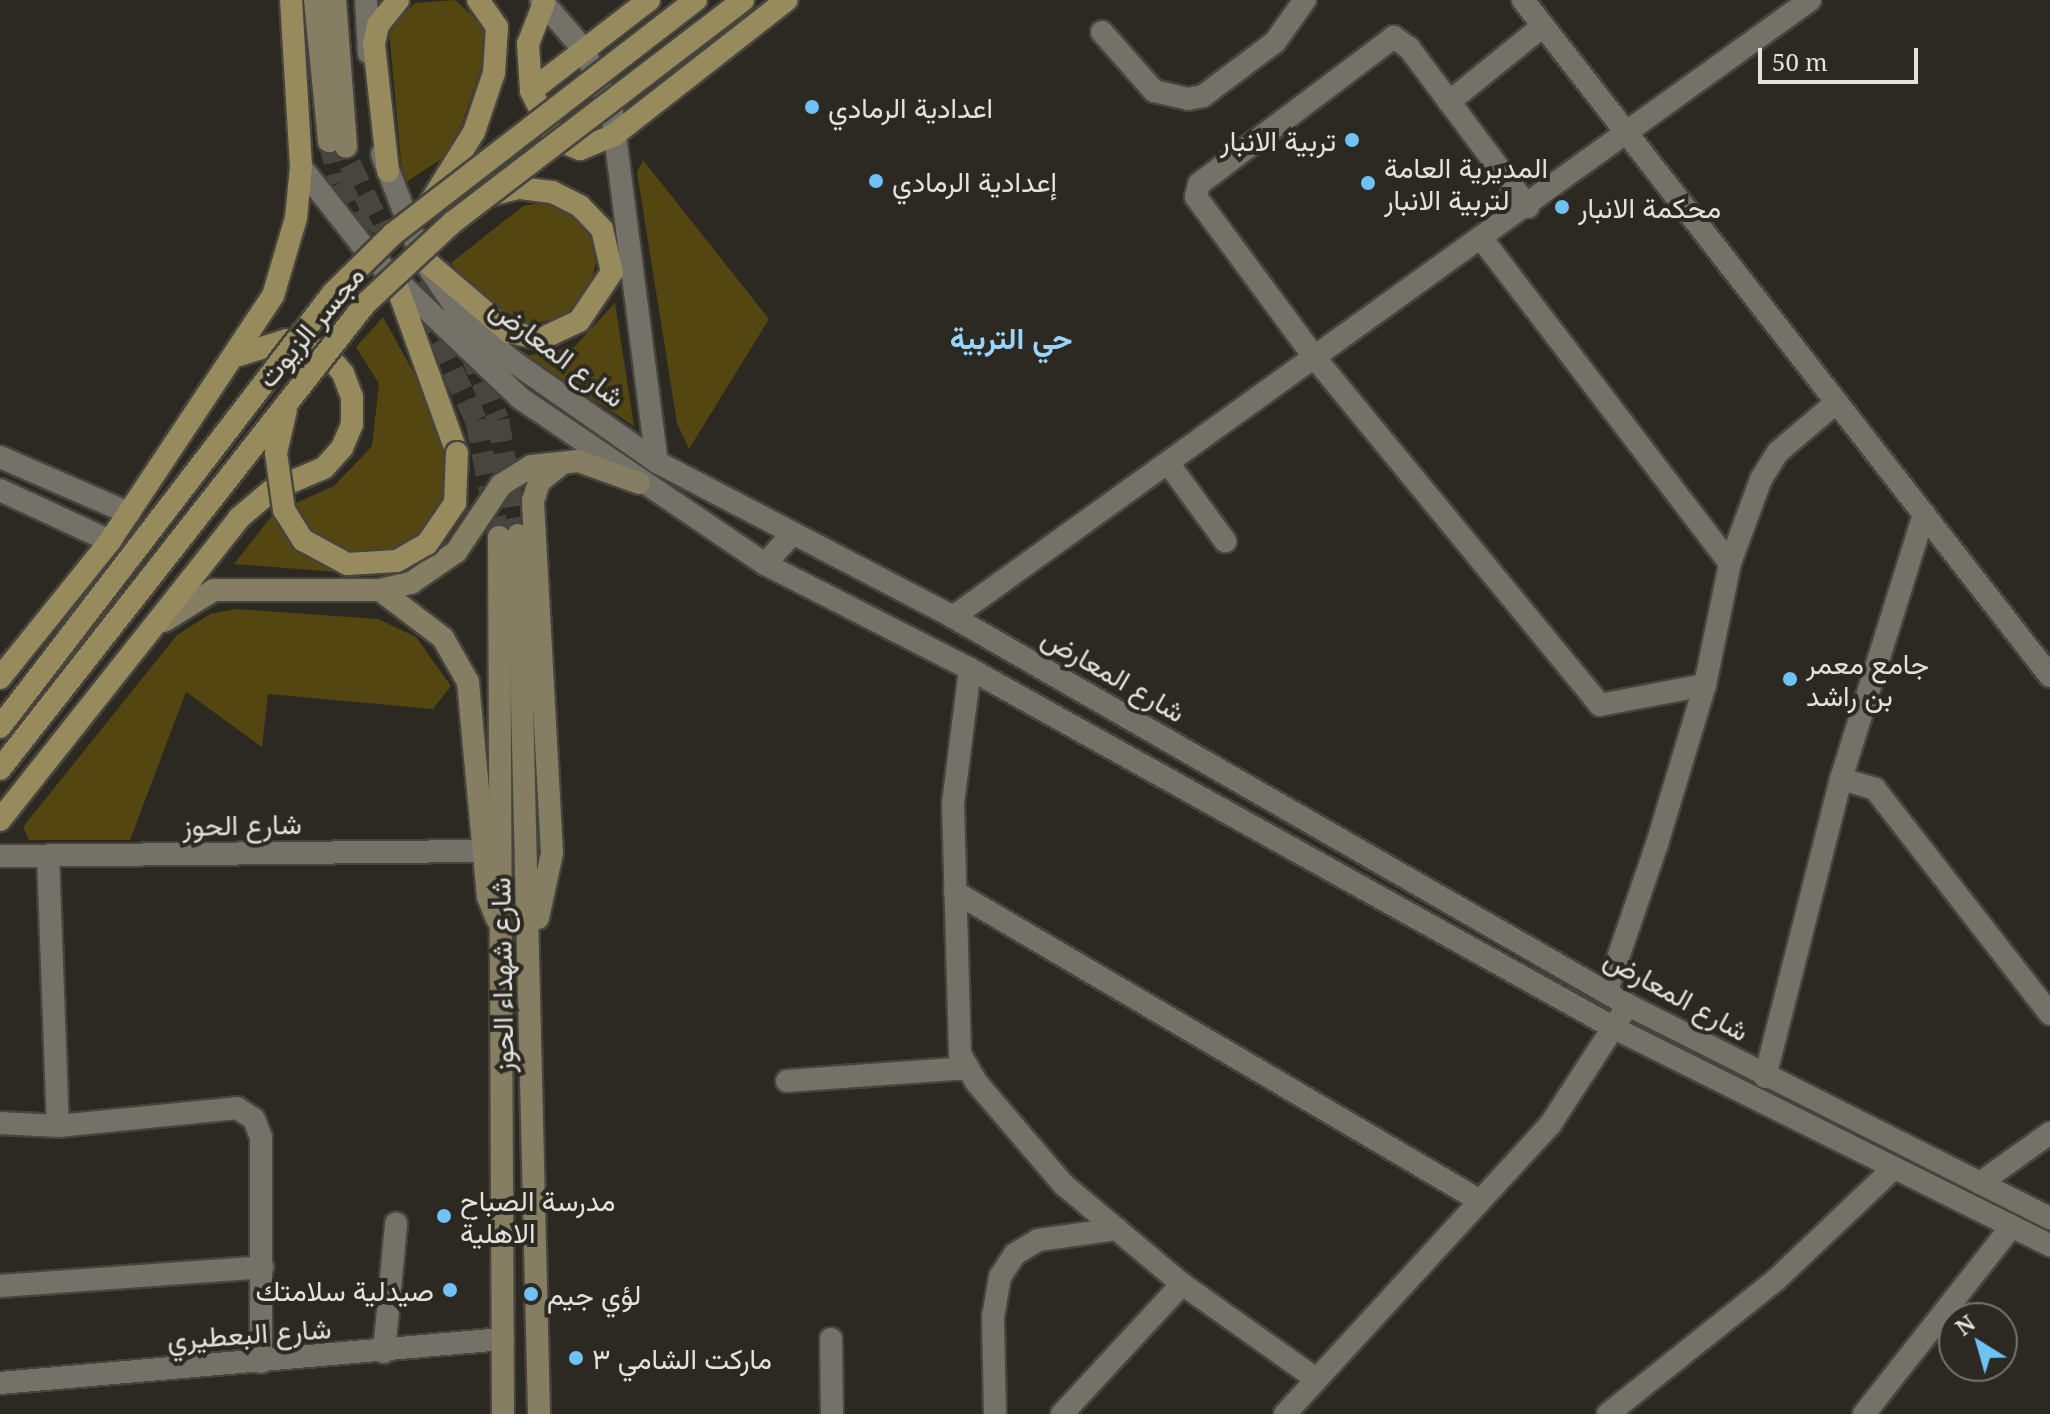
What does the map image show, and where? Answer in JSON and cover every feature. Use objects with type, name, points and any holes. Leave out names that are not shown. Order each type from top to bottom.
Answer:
[{"type":"main road","points":[[0,678],[110,541],[238,356],[280,276],[301,167],[291,0]]},
{"type":"main road","points":[[315,0],[338,144],[335,0]]},
{"type":"main road","points":[[388,171],[374,44],[378,25],[398,0]]},
{"type":"main road","points":[[423,211],[474,132],[494,73],[497,27],[478,0]]},
{"type":"main road","points":[[531,91],[649,0]]},
{"type":"main road","name":"مجسر الزيوت","points":[[0,727],[299,332],[363,263],[423,211],[696,0]]},
{"type":"main road","name":"مجسر الزيوت","points":[[0,769],[294,389],[365,304],[486,197],[743,0]]},
{"type":"main road","points":[[543,1],[528,44],[531,91],[540,116],[563,145],[592,148],[614,135],[787,0]]},
{"type":"main road","points":[[422,258],[450,277],[492,323],[541,339],[579,321],[612,272],[602,229],[567,198],[518,188],[486,197]]},
{"type":"main road","points":[[294,389],[278,435],[278,491],[293,527],[331,559],[381,565],[427,544],[455,503],[457,453],[394,278]]},
{"type":"main road","points":[[0,820],[239,518],[272,490],[324,468],[349,436],[354,410],[349,384],[325,353],[301,342],[274,340],[238,356]]},
{"type":"main road","points":[[128,656],[179,607],[214,590],[380,590],[411,583],[443,564],[511,478],[547,462],[578,461],[639,483]]},
{"type":"main road","points":[[530,942],[552,853],[533,501],[552,466],[578,461]]},
{"type":"main road","name":"شارع شهداء الحوز","points":[[503,1414],[509,536],[530,942],[539,1414]]},
{"type":"main road","points":[[380,590],[443,638],[468,682],[488,897],[504,947]]},
{"type":"main road","points":[[503,1312],[536,1311]]},
{"type":"street","name":"شارع المعارض","points":[[366,0],[373,111],[388,171],[422,258],[461,315],[491,343],[657,462],[791,535],[953,617],[1607,990],[1628,1005],[1765,1077],[2050,1218]]},
{"type":"street","points":[[1102,32],[1154,91],[1188,99],[1203,96],[1275,42],[1305,0]]},
{"type":"street","points":[[1523,0],[2050,676]]},
{"type":"street","points":[[953,617],[1629,135],[1810,0]]},
{"type":"street","points":[[543,1],[584,50],[605,91],[614,135],[657,462]]},
{"type":"street","points":[[1449,102],[1543,26]]},
{"type":"street","points":[[1528,207],[1409,48],[1386,38],[1199,184],[1199,209],[1315,358],[1600,705],[1705,685]]},
{"type":"street","name":"شارع المعارض","points":[[301,167],[331,211],[394,278],[520,398],[639,483],[765,564],[970,669],[1616,1029],[2050,1245]]},
{"type":"street","points":[[1482,239],[1730,563]]},
{"type":"street","points":[[1607,990],[1705,685],[1730,563],[1761,479],[1778,452],[1837,402]]},
{"type":"street","points":[[0,457],[129,513]]},
{"type":"street","points":[[1168,463],[1225,541]]},
{"type":"street","points":[[28,470],[7,494],[110,541]]},
{"type":"street","points":[[1765,1077],[1841,779],[1924,514]]},
{"type":"street","points":[[765,564],[791,535]]},
{"type":"street","points":[[970,669],[954,787],[960,1054],[968,1068],[1064,1185],[1182,1284],[1316,1379]]},
{"type":"street","points":[[1841,779],[1875,789],[2050,1014]]},
{"type":"street","name":"شارع الحوز","points":[[0,856],[485,851]]},
{"type":"street","points":[[48,856],[58,1126]]},
{"type":"street","points":[[955,892],[1477,1199]]},
{"type":"street","points":[[1285,1414],[1477,1199],[1550,1125],[1616,1029],[1628,1005]]},
{"type":"street","points":[[787,1081],[968,1068]]},
{"type":"street","points":[[0,1123],[58,1126],[237,1108],[254,1119],[261,1137],[261,1362]]},
{"type":"street","points":[[1980,1183],[2050,1133]]},
{"type":"street","points":[[1608,1414],[1777,1279],[1893,1169]]},
{"type":"street","points":[[384,1352],[396,1224]]},
{"type":"street","points":[[1864,1414],[2012,1226]]},
{"type":"street","points":[[995,1414],[993,1317],[1000,1277],[1015,1254],[1038,1240],[1117,1229]]},
{"type":"street","points":[[0,1286],[262,1267]]},
{"type":"street","points":[[1062,1414],[1182,1284]]},
{"type":"street","name":"شارع البعطيري","points":[[0,1383],[384,1352],[503,1339]]},
{"type":"street","points":[[831,1339],[832,1414]]},
{"type":"shaded area","points":[[455,0],[482,24],[486,54],[452,152],[403,184],[389,30],[415,3]]},
{"type":"shaded area","points":[[643,160],[769,319],[689,449],[677,423],[637,172]]},
{"type":"shaded area","points":[[550,201],[585,222],[597,257],[588,292],[562,317],[528,325],[482,298],[451,263],[523,206]]},
{"type":"shaded area","points":[[615,303],[634,426],[525,356],[574,347]]},
{"type":"shaded area","points":[[383,317],[437,415],[452,453],[455,493],[406,547],[350,573],[234,564],[274,513],[334,486],[372,446],[379,384],[356,347]]},
{"type":"shaded area","points":[[236,609],[378,619],[416,637],[451,686],[433,709],[268,694],[262,747],[186,692],[130,840],[29,840],[23,827],[177,635],[210,614]]},
{"type":"tunnel","points":[[329,141],[340,183],[370,244]]},
{"type":"tunnel","points":[[350,164],[381,229],[452,322]]},
{"type":"tunnel","points":[[424,311],[476,420],[499,537]]},
{"type":"tunnel","points":[[470,351],[498,420],[518,535]]},
{"type":"place","name":"اعدادية الرمادي","points":[[812,107]]},
{"type":"place","name":"تربية الانبار","points":[[1352,140]]},
{"type":"place","name":"إعدادية الرمادي","points":[[876,181]]},
{"type":"place","name":"المديرية العامة لتربية الانبار","points":[[1368,183]]},
{"type":"place","name":"محكمة الانبار","points":[[1562,207]]},
{"type":"place","name":"جامع معمر بن راشد","points":[[1790,679]]},
{"type":"place","name":"مدرسة الصباح الاهلية","points":[[444,1216]]},
{"type":"place","name":"صيدلية سلامتك","points":[[450,1290]]},
{"type":"place","name":"لؤي جيم","points":[[531,1294]]},
{"type":"place","name":"ماركت الشامي ٣","points":[[576,1358]]},
{"type":"district","name":"حي التربية","points":[[1011,338]]}]
